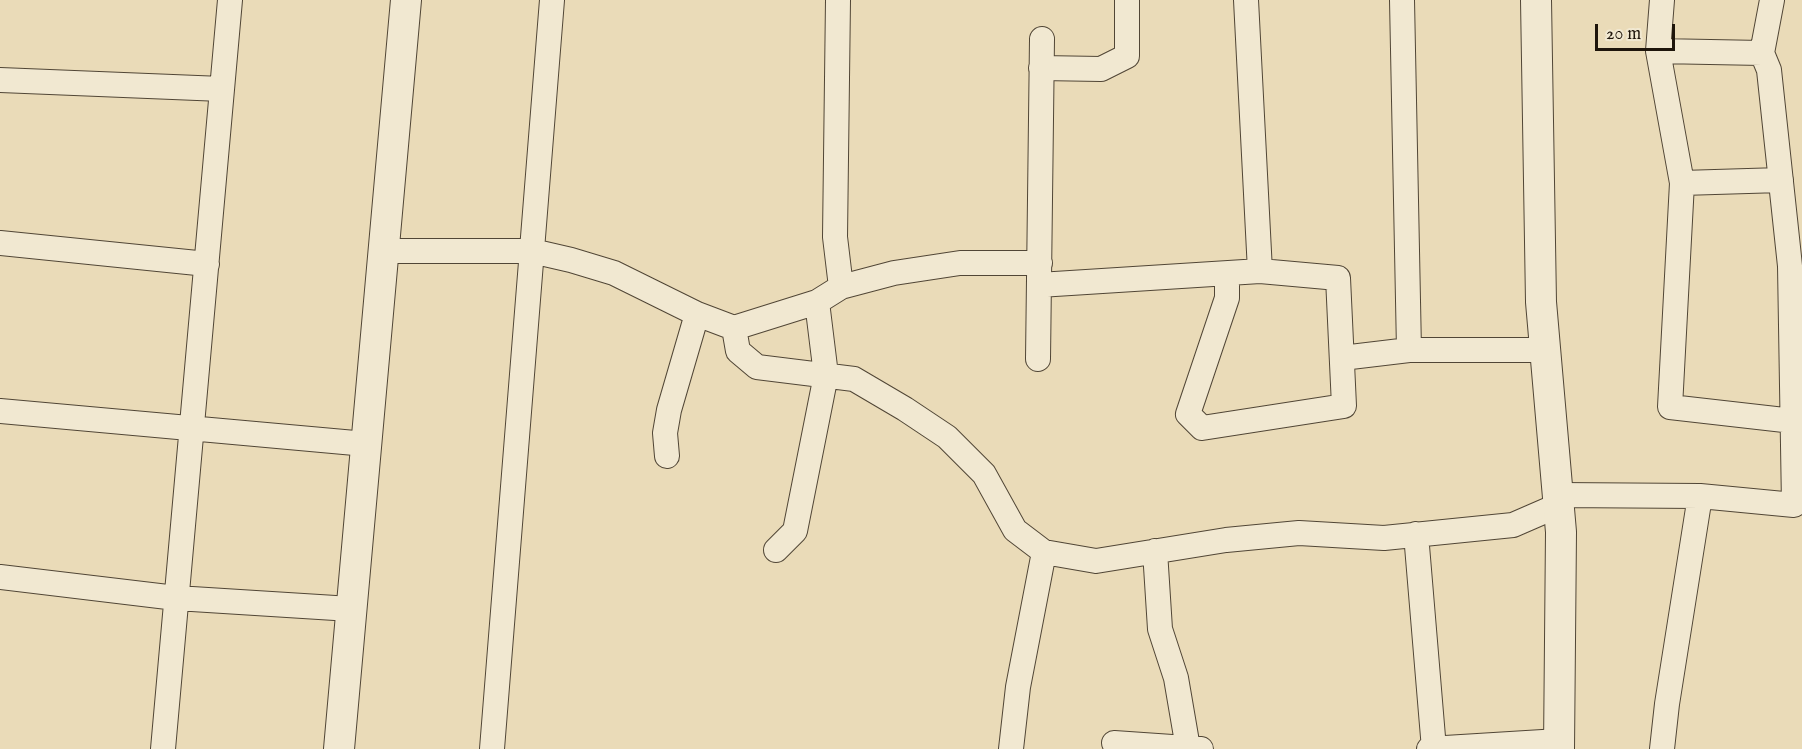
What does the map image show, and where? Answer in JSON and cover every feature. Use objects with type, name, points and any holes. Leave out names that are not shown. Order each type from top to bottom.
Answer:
[{"type":"street","points":[[164,749],[230,0]]},
{"type":"street","points":[[339,749],[406,0]]},
{"type":"street","points":[[492,749],[552,0]]},
{"type":"street","points":[[838,0],[835,237],[842,287]]},
{"type":"street","points":[[1041,68],[1101,69],[1127,56],[1127,0]]},
{"type":"street","points":[[1246,0],[1260,271]]},
{"type":"street","points":[[1402,0],[1409,350]]},
{"type":"street","points":[[1416,534],[1432,749],[1559,745],[1561,532],[1541,302],[1536,0]]},
{"type":"street","points":[[1662,0],[1658,51],[1682,183],[1670,407],[1793,422]]},
{"type":"street","points":[[734,328],[738,351],[758,367],[854,379],[905,409],[948,437],[984,474],[1015,530],[1044,552],[1096,561],[1226,540],[1299,533],[1383,538],[1513,525],[1558,500],[1700,496],[1798,506],[1793,422],[1797,382],[1790,266],[1769,70],[1762,53],[1772,0]]},
{"type":"street","points":[[1038,359],[1042,39]]},
{"type":"street","points":[[1658,51],[1762,53]]},
{"type":"street","points":[[0,80],[222,89]]},
{"type":"street","points":[[1682,183],[1781,180]]},
{"type":"street","points":[[0,243],[207,264]]},
{"type":"street","points":[[383,251],[532,251],[614,273],[697,314],[734,328],[817,302],[842,287],[894,273],[960,263],[1039,274],[1227,274],[1260,271],[1338,278],[1344,406],[1202,428],[1188,414],[1227,298],[1227,274]]},
{"type":"street","points":[[776,550],[795,531],[826,375],[817,302]]},
{"type":"street","points":[[667,456],[664,433],[697,314]]},
{"type":"street","points":[[1342,358],[1409,350],[1545,350]]},
{"type":"street","points":[[0,411],[366,444]]},
{"type":"street","points":[[1662,749],[1700,496]]},
{"type":"street","points":[[1114,743],[1194,748],[1176,678],[1160,629],[1155,551]]},
{"type":"street","points":[[1011,749],[1018,687],[1044,552]]},
{"type":"street","points":[[0,578],[176,598],[351,609]]}]
